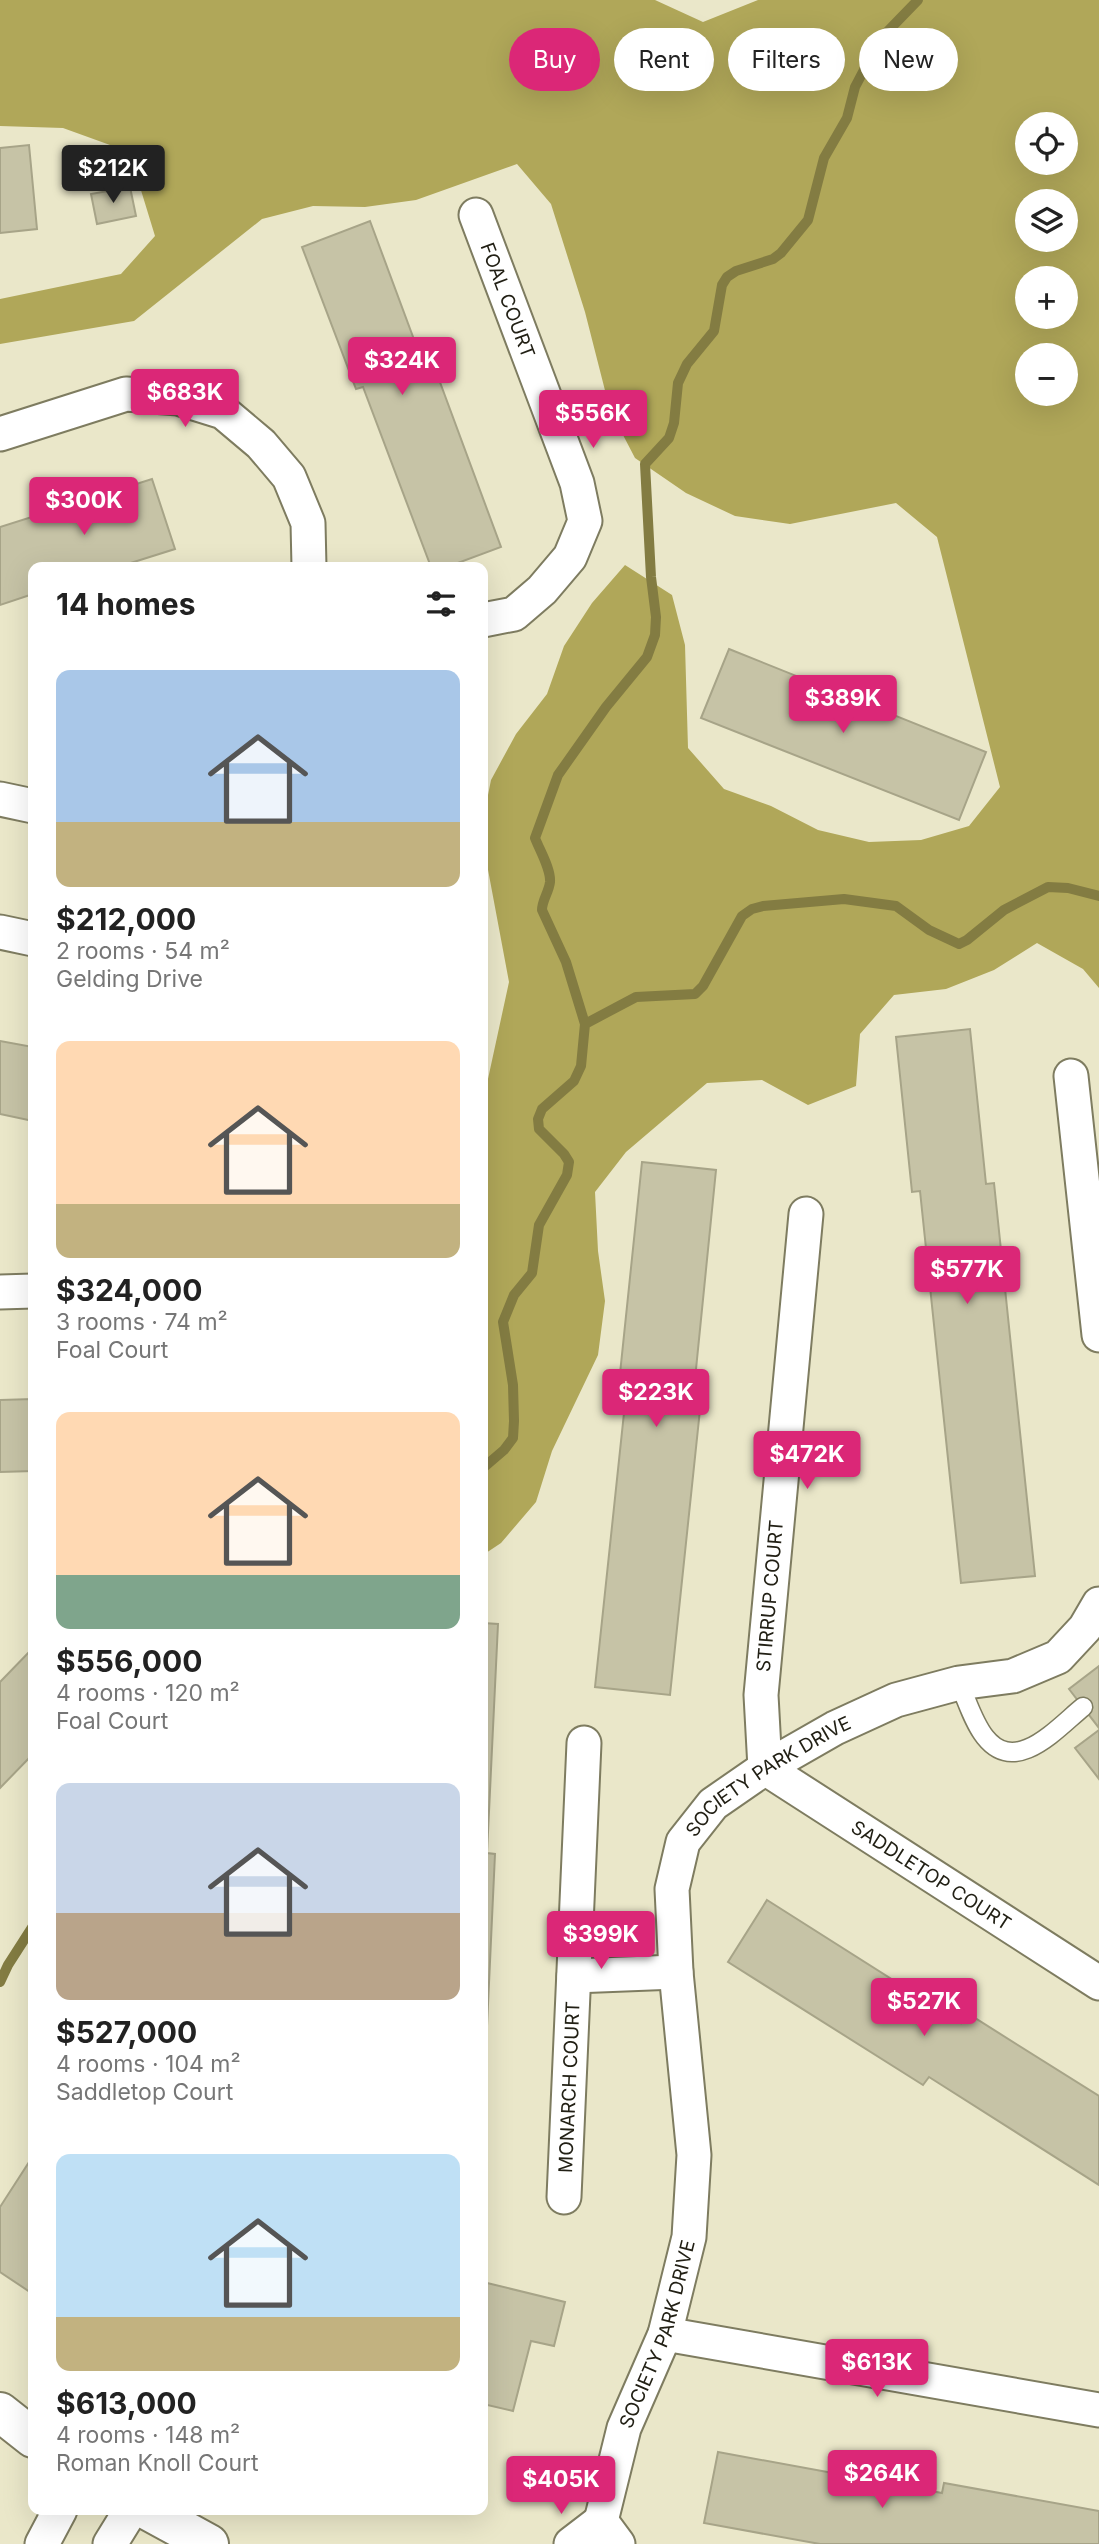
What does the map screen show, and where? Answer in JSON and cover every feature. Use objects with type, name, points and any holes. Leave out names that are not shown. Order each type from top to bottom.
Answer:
[{"type":"street","name":"FOAL COURT","points":[[476,215],[577,483],[585,521],[570,557],[542,590],[514,614],[488,619]]},
{"type":"street","points":[[0,433],[126,394],[178,398],[223,412],[261,444],[289,477],[308,523],[309,562]]},
{"type":"street","points":[[0,799],[28,805]]},
{"type":"street","points":[[0,932],[28,938]]},
{"type":"street","points":[[1072,1076],[1099,1335]]},
{"type":"street","name":"STIRRUP COURT","points":[[765,1768],[761,1695],[806,1214]]},
{"type":"street","points":[[0,1292],[28,1291]]},
{"type":"street","name":"SOCIETY PARK DRIVE","points":[[610,2532],[624,2428],[665,2334],[689,2237],[694,2155],[676,1972],[672,1889],[683,1842],[713,1804],[765,1768],[835,1728],[896,1700],[959,1683],[1013,1675],[1058,1657],[1085,1628],[1099,1604]]},
{"type":"street","name":"MONARCH COURT","points":[[564,2197],[584,1743]]},
{"type":"street","name":"SADDLETOP COURT","points":[[765,1768],[1099,1983]]},
{"type":"street","name":"MONARCH COURT","points":[[574,1976],[676,1972]]},
{"type":"street","points":[[665,2334],[1099,2410]]},
{"type":"street","points":[[0,2412],[28,2434]]},
{"type":"street","points":[[42,2544],[57,2515]]},
{"type":"street","points":[[110,2544],[128,2515]]},
{"type":"street","points":[[156,2515],[209,2544]]},
{"type":"street","points":[[571,2544],[610,2532]]},
{"type":"lane","points":[[959,1683],[983,1735],[998,1750],[1016,1753],[1034,1746],[1083,1707]]},
{"type":"shaded area","points":[[0,0],[655,0],[703,22],[758,0],[1099,0],[1099,988],[1083,969],[1037,943],[994,970],[946,989],[894,995],[860,1034],[856,1086],[808,1105],[762,1080],[707,1083],[626,1152],[595,1192],[598,1251],[605,1301],[598,1355],[552,1451],[536,1502],[501,1543],[488,1552],[488,1079],[509,982],[488,870],[488,795],[491,780],[516,734],[547,694],[564,646],[592,603],[625,565],[672,595],[685,645],[688,748],[724,789],[771,806],[818,830],[869,842],[921,840],[969,826],[1000,787],[937,537],[896,503],[790,524],[735,516],[686,493],[635,458],[610,410],[585,312],[551,204],[517,164],[416,200],[365,207],[313,206],[262,219],[134,321],[0,344],[0,299],[121,274],[155,236],[140,187],[110,145],[63,128],[0,126]]},
{"type":"building","points":[[29,145],[37,229],[0,233],[0,148]]},
{"type":"building","points":[[130,187],[136,216],[97,224],[91,194]]},
{"type":"building","points":[[370,221],[422,361],[431,358],[501,547],[460,562],[429,562],[363,387],[356,389],[302,247]]},
{"type":"building","points":[[152,479],[175,549],[134,562],[28,562],[28,596],[0,605],[0,527]]},
{"type":"building","points":[[729,649],[986,752],[959,820],[701,718]]},
{"type":"building","points":[[970,1029],[986,1184],[994,1183],[1035,1576],[961,1583],[920,1191],[912,1192],[896,1037]]},
{"type":"building","points":[[0,1041],[28,1046],[28,1120],[0,1114]]},
{"type":"building","points":[[642,1162],[716,1170],[693,1399],[701,1400],[670,1695],[595,1687],[626,1394],[618,1393]]},
{"type":"building","points":[[28,1399],[28,1471],[0,1472],[0,1400]]},
{"type":"building","points":[[488,1623],[498,1624],[488,1832]]},
{"type":"building","points":[[28,1653],[28,1759],[0,1788],[0,1682]]},
{"type":"building","points":[[1099,1666],[1099,1728],[1069,1689]]},
{"type":"building","points":[[1099,1730],[1099,1779],[1075,1748]]},
{"type":"building","points":[[488,1853],[495,1854],[488,2004]]},
{"type":"building","points":[[767,1900],[961,2023],[967,2013],[1099,2096],[1099,2185],[929,2077],[923,2085],[728,1962]]},
{"type":"building","points":[[28,2164],[28,2291],[0,2272],[0,2207]]},
{"type":"building","points":[[488,2283],[565,2302],[554,2346],[531,2341],[513,2411],[488,2405]]},
{"type":"building","points":[[718,2452],[942,2493],[944,2483],[1099,2511],[1099,2544],[820,2544],[704,2523]]},
{"type":"waterway","points":[[488,1464],[513,1438],[513,1385],[503,1322],[514,1295],[532,1273],[539,1225],[567,1175],[569,1162],[539,1129],[538,1119],[542,1109],[574,1081],[581,1066],[585,1024],[566,962],[542,910],[550,877],[535,838],[558,775],[606,707],[647,657],[655,635],[645,464],[669,438],[674,423],[678,383],[687,364],[714,331],[722,285],[727,277],[736,271],[773,259],[781,253],[808,220],[824,158],[847,118],[855,87],[887,32],[918,0]]},
{"type":"waterway","points":[[585,1024],[636,997],[695,994],[703,986],[742,916],[763,906],[844,899],[896,906],[929,930],[959,944],[1004,910],[1048,887],[1068,888],[1099,896]]},
{"type":"waterway","points":[[0,1982],[28,1934]]}]
